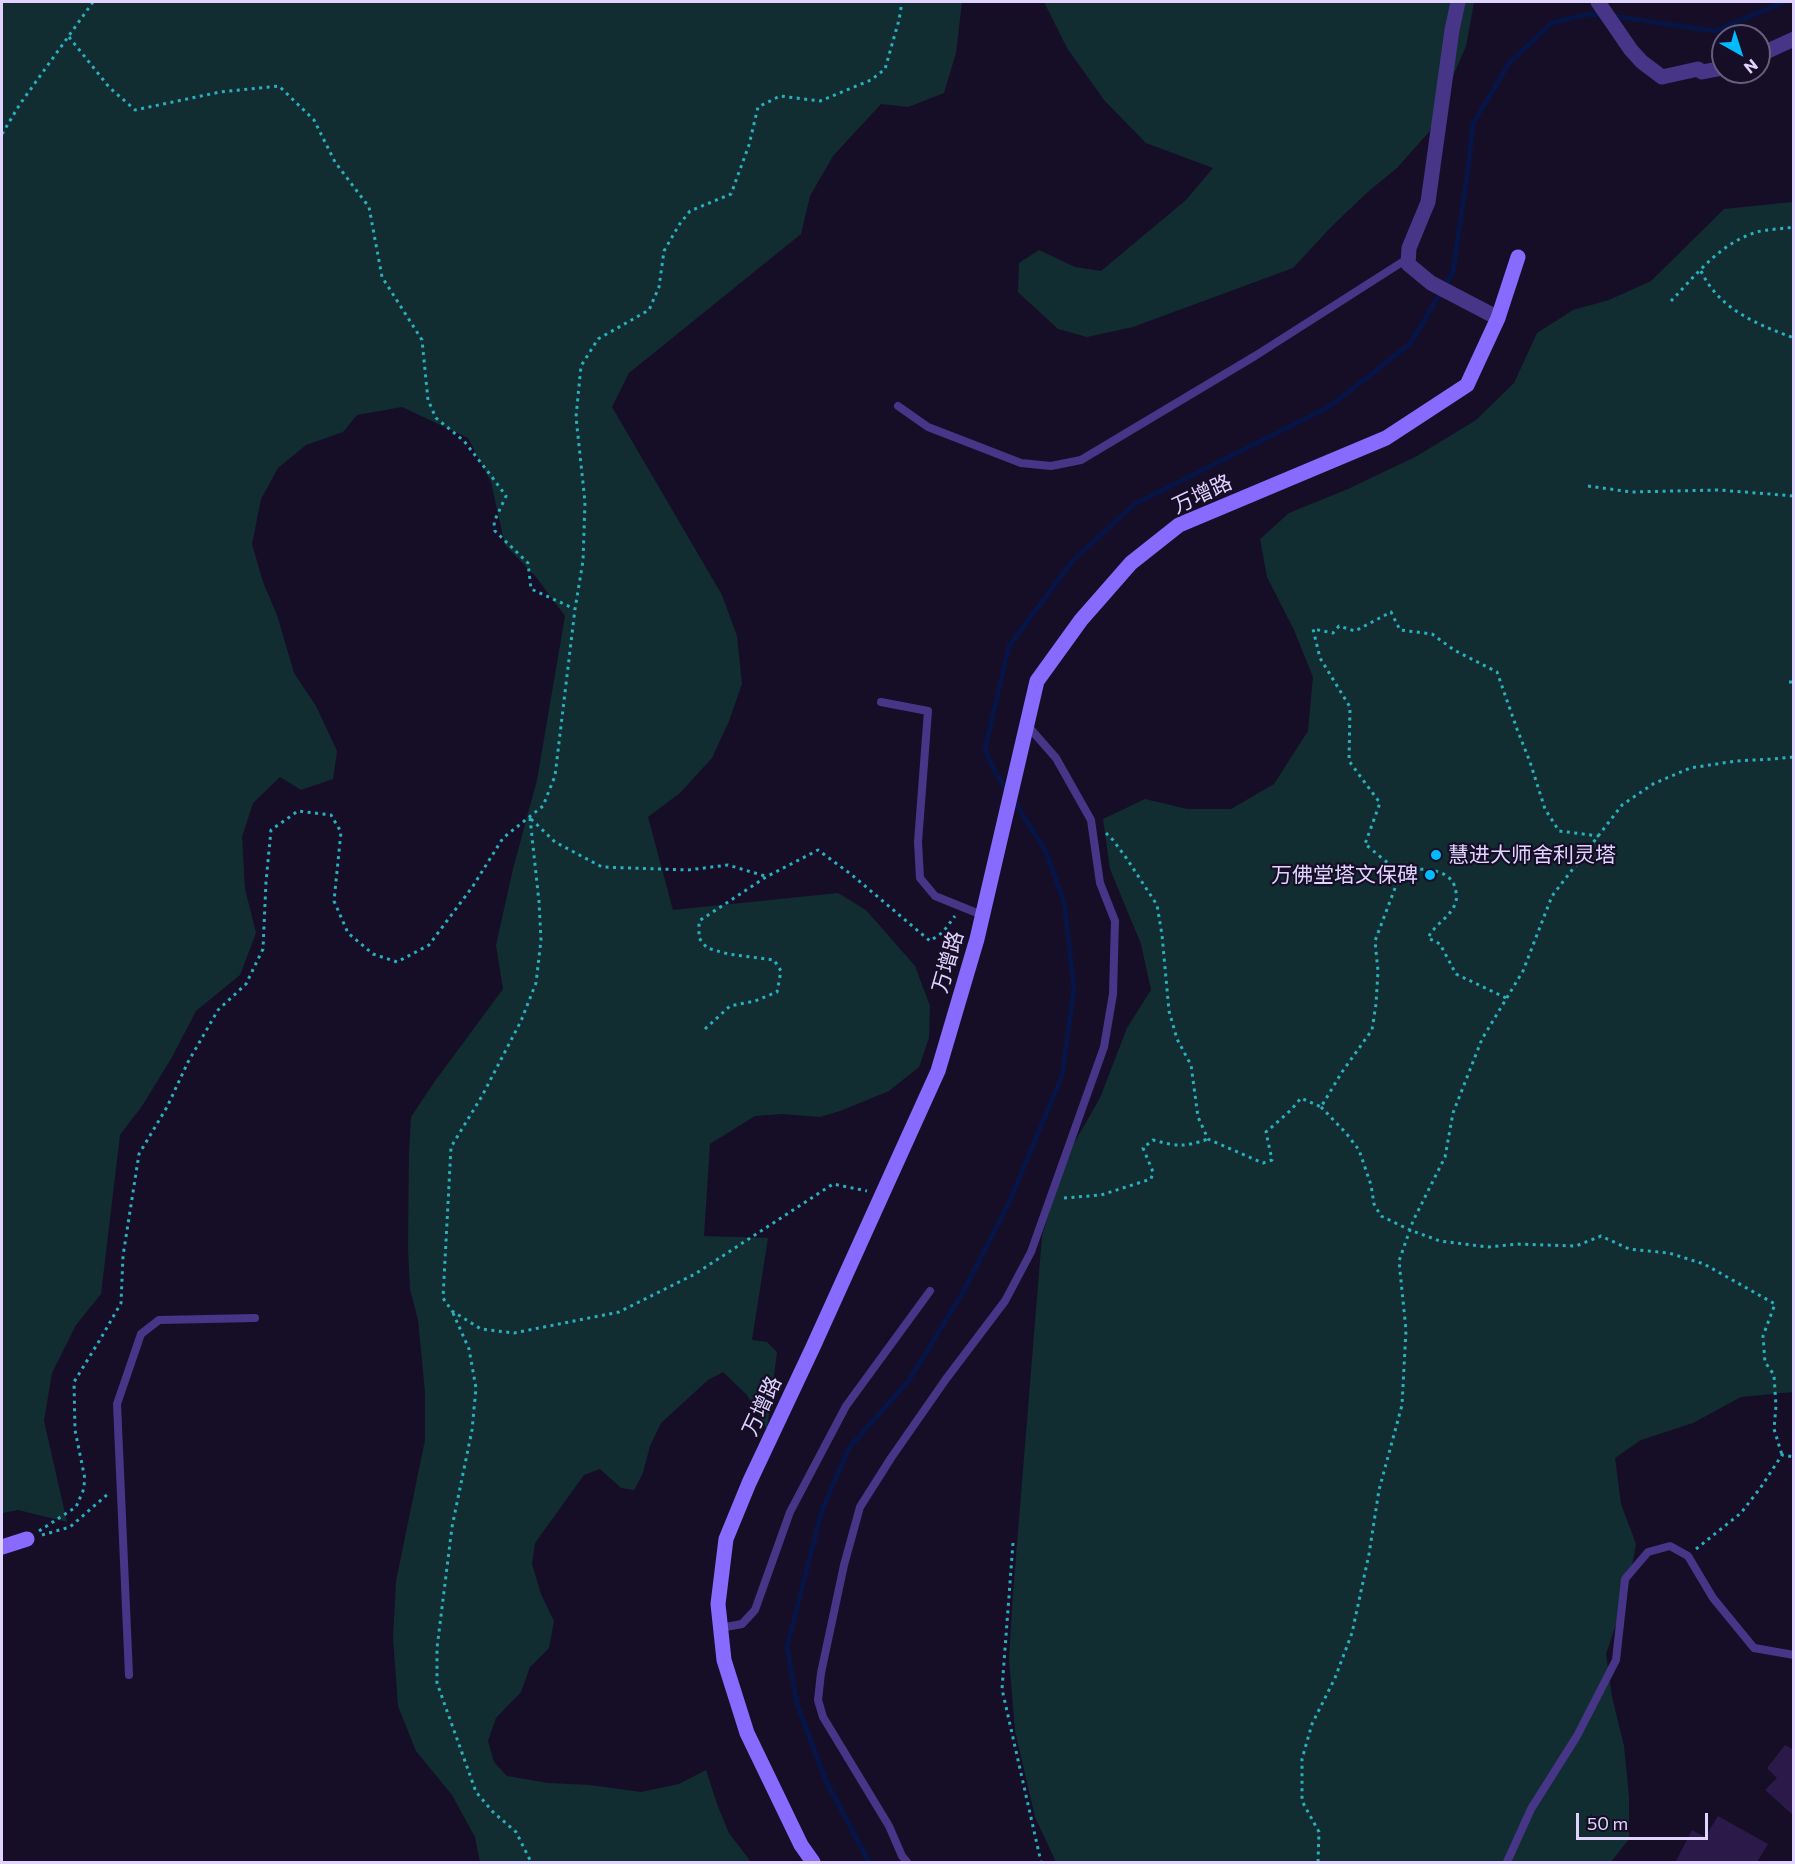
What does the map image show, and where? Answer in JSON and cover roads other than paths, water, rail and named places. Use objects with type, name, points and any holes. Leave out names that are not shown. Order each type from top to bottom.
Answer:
[{"type":"street","points":[[1458,2],[1428,202],[1408,248],[1407,264],[1431,283],[1498,318]]},
{"type":"street","points":[[1598,2],[1642,62],[1662,77],[1698,69],[1702,72],[1711,70]]},
{"type":"street","points":[[1771,50],[1794,39]]},
{"type":"street","name":"万增路","points":[[813,1863],[801,1845],[747,1733],[724,1660],[718,1604],[726,1539],[749,1483],[938,1071],[977,939],[1037,681],[1081,620],[1131,563],[1179,525],[1386,438],[1467,385],[1498,318],[1518,257]]},
{"type":"street","points":[[2,1547],[27,1539]]},
{"type":"lane","points":[[898,406],[928,427],[1021,463],[1052,466],[1081,460],[1255,356],[1407,259]]},
{"type":"lane","points":[[881,702],[928,711],[918,842],[920,878],[935,896],[982,915]]},
{"type":"lane","points":[[907,1863],[889,1826],[823,1717],[818,1700],[821,1673],[844,1565],[860,1507],[940,1388],[1005,1301],[1031,1252],[1104,1047],[1113,994],[1115,921],[1101,883],[1091,820],[1056,758],[1027,725]]},
{"type":"lane","points":[[720,1628],[742,1624],[755,1610],[790,1512],[846,1406],[930,1291]]},
{"type":"lane","points":[[129,1675],[117,1404],[141,1334],[159,1320],[255,1318]]},
{"type":"lane","points":[[1507,1863],[1531,1809],[1577,1736],[1616,1660],[1625,1579],[1648,1552],[1670,1546],[1688,1556],[1713,1598],[1754,1648],[1794,1655]]},
{"type":"waterway","points":[[1612,16],[1715,31],[1784,2]]},
{"type":"waterway","points":[[1008,792],[994,770],[985,749],[1009,646],[1074,559],[1135,504],[1329,407],[1410,344],[1453,272],[1473,124],[1509,63],[1552,23],[1588,14],[1603,16]]},
{"type":"waterway","points":[[869,1862],[826,1781],[797,1704],[787,1647],[822,1510],[849,1448],[910,1379],[963,1292],[1008,1205],[1062,1076],[1074,988],[1064,902],[1046,852],[1013,799]]},
{"type":"place","name":"慧进大师舍利灵塔","points":[[1436,855]]},
{"type":"place","name":"万佛堂塔文保碑","points":[[1430,875]]}]
